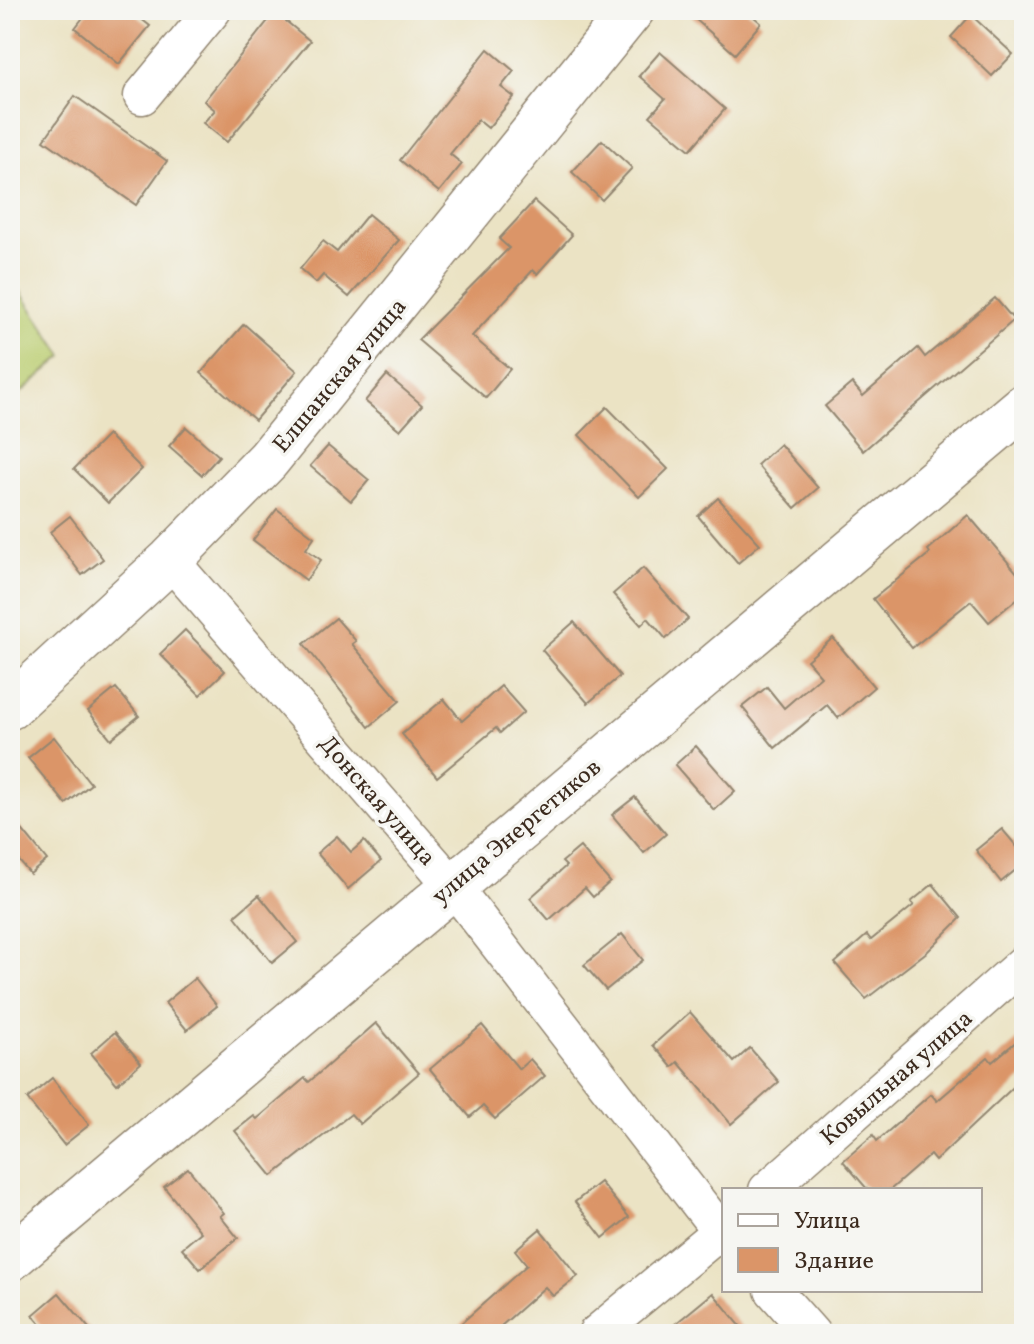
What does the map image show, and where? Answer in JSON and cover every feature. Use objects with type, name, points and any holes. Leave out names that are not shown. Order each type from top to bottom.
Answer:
[{"type":"main road","name":"Елшанская улица","points":[[10,707],[170,560],[268,460],[632,10]]},
{"type":"main road","name":"улица Энергетиков","points":[[10,1259],[1024,406]]},
{"type":"street","points":[[142,96],[213,10]]},
{"type":"street","name":"Донская улица","points":[[170,560],[452,885],[722,1231]]},
{"type":"street","name":"Ковыльная улица","points":[[769,1188],[1024,963]]},
{"type":"street","points":[[596,1334],[722,1233]]},
{"type":"street","points":[[775,1292],[812,1334]]},
{"type":"green space","points":[[10,276],[63,356],[10,402]]},
{"type":"building","points":[[89,10],[130,10],[150,26],[119,64],[75,28]]},
{"type":"building","points":[[685,10],[746,10],[761,23],[735,54]]},
{"type":"building","points":[[275,12],[310,41],[227,142],[203,123],[215,110],[204,101]]},
{"type":"building","points":[[971,15],[1013,54],[992,76],[951,37]]},
{"type":"building","points":[[488,49],[514,71],[501,87],[514,97],[488,128],[478,120],[450,154],[462,164],[439,192],[400,160]]},
{"type":"building","points":[[660,52],[725,109],[690,150],[650,116],[665,99],[639,76]]},
{"type":"building","points":[[75,96],[167,161],[136,205],[44,140]]},
{"type":"building","points":[[602,140],[632,168],[602,200],[572,172]]},
{"type":"building","points":[[534,201],[572,235],[537,274],[533,270],[472,336],[510,369],[486,398],[418,340],[509,248],[499,239]]},
{"type":"building","points":[[368,214],[399,240],[349,297],[323,275],[316,283],[300,269],[323,241],[337,252]]},
{"type":"building","points":[[995,298],[1014,320],[863,451],[825,406],[852,383],[863,396],[918,348],[925,357]]},
{"type":"building","points":[[244,324],[297,371],[255,420],[201,373]]},
{"type":"building","points":[[387,375],[422,405],[400,430],[365,401]]},
{"type":"building","points":[[607,407],[668,469],[639,497],[579,435]]},
{"type":"building","points":[[186,427],[219,456],[202,475],[169,446]]},
{"type":"building","points":[[108,435],[142,469],[108,503],[74,469]]},
{"type":"building","points":[[780,444],[818,488],[795,508],[757,465]]},
{"type":"building","points":[[328,446],[369,480],[351,501],[310,466]]},
{"type":"building","points":[[718,498],[760,544],[738,563],[698,516]]},
{"type":"building","points":[[277,509],[314,537],[306,549],[321,560],[306,580],[253,540]]},
{"type":"building","points":[[968,515],[1024,581],[1024,593],[989,622],[971,601],[912,648],[873,599],[930,553],[928,550]]},
{"type":"building","points":[[70,516],[103,559],[82,575],[50,532]]},
{"type":"building","points":[[643,568],[688,619],[666,639],[648,618],[641,625],[613,594]]},
{"type":"building","points":[[336,618],[356,641],[352,644],[400,701],[369,727],[304,644]]},
{"type":"building","points":[[574,622],[620,676],[588,703],[542,650]]},
{"type":"building","points":[[185,630],[225,671],[200,695],[160,654]]},
{"type":"building","points":[[833,638],[874,687],[838,718],[827,705],[775,748],[742,707],[767,687],[784,708],[821,676],[807,660]]},
{"type":"building","points":[[501,686],[524,712],[500,733],[496,728],[437,777],[402,734],[444,699],[462,721]]},
{"type":"building","points":[[116,688],[139,716],[111,739],[88,711]]},
{"type":"building","points":[[54,737],[91,784],[66,804],[28,758]]},
{"type":"building","points":[[696,746],[735,791],[714,810],[675,765]]},
{"type":"building","points":[[635,797],[666,834],[644,853],[612,815]]},
{"type":"building","points":[[10,815],[47,860],[30,874],[10,850]]},
{"type":"building","points":[[1002,829],[1024,855],[1024,863],[1001,882],[976,850]]},
{"type":"building","points":[[337,836],[351,852],[364,841],[381,861],[348,889],[317,853]]},
{"type":"building","points":[[580,847],[610,882],[593,897],[585,888],[549,920],[530,898],[566,866],[562,862]]},
{"type":"building","points":[[933,884],[961,918],[928,951],[866,999],[835,963],[867,935],[871,940],[914,905],[911,902]]},
{"type":"building","points":[[259,895],[297,942],[272,963],[235,916]]},
{"type":"building","points":[[622,934],[643,960],[606,990],[584,965]]},
{"type":"building","points":[[195,978],[217,1006],[187,1030],[165,1003]]},
{"type":"building","points":[[690,1012],[734,1062],[750,1048],[779,1082],[731,1124],[678,1062],[672,1067],[653,1045]]},
{"type":"building","points":[[376,1023],[419,1073],[360,1124],[351,1114],[272,1176],[235,1131],[254,1116],[257,1119],[305,1078],[309,1082]]},
{"type":"building","points":[[482,1025],[519,1069],[530,1059],[545,1076],[495,1119],[483,1106],[470,1117],[430,1069]]},
{"type":"building","points":[[115,1032],[141,1063],[117,1084],[91,1053]]},
{"type":"building","points":[[1024,1035],[1024,1077],[935,1161],[930,1155],[892,1188],[866,1188],[843,1161],[873,1135],[877,1141],[931,1094],[937,1101],[988,1057],[992,1062]]},
{"type":"building","points":[[52,1078],[89,1125],[64,1145],[27,1099]]},
{"type":"building","points":[[188,1168],[224,1213],[220,1216],[238,1238],[200,1269],[182,1248],[201,1232],[164,1187]]},
{"type":"building","points":[[600,1182],[629,1217],[603,1238],[575,1202]]},
{"type":"building","points":[[540,1229],[578,1276],[553,1296],[545,1287],[492,1334],[449,1334],[527,1265],[515,1250]]},
{"type":"building","points":[[59,1293],[94,1334],[49,1334],[33,1315]]},
{"type":"building","points":[[713,1293],[747,1334],[663,1334]]}]
